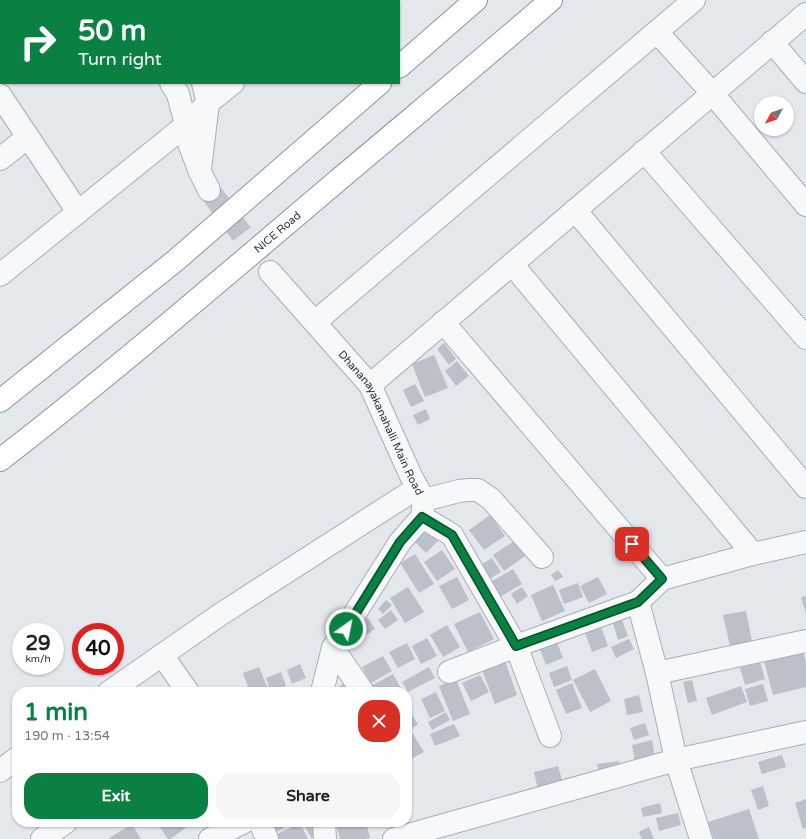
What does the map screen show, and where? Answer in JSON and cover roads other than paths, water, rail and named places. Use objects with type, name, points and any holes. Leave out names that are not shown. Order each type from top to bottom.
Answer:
[{"type":"highway","points":[[400,66],[476,0]]},
{"type":"highway","name":"NICE Road","points":[[0,460],[38,431],[203,296],[551,0]]},
{"type":"highway","points":[[0,401],[175,261],[379,84]]},
{"type":"street","points":[[315,322],[694,0]]},
{"type":"street","points":[[370,385],[806,14]]},
{"type":"street","points":[[658,32],[712,93],[806,205]]},
{"type":"street","points":[[772,42],[806,82]]},
{"type":"street","points":[[172,84],[178,94],[186,124],[189,143],[204,181],[206,93]]},
{"type":"street","points":[[0,275],[186,124],[206,93],[230,84]]},
{"type":"street","points":[[0,95],[78,212]]},
{"type":"street","points":[[0,159],[28,137]]},
{"type":"street","points":[[644,151],[806,338]]},
{"type":"street","points":[[575,210],[806,487]]},
{"type":"street","points":[[512,264],[753,554]]},
{"type":"street","name":"Dhananayakanahalli Main Road","points":[[270,272],[370,385],[421,502]]},
{"type":"street","points":[[443,322],[662,579]]},
{"type":"street","points":[[116,687],[221,614],[421,502],[459,490],[478,490],[491,499],[542,557]]},
{"type":"street","points":[[421,502],[452,535],[516,646],[550,736]]},
{"type":"street","points":[[323,687],[333,648],[400,542],[421,502]]},
{"type":"street","points":[[449,672],[638,602],[662,579],[753,554],[806,542]]},
{"type":"street","points":[[638,602],[657,673],[676,760],[701,839]]},
{"type":"street","points":[[657,673],[806,641]]},
{"type":"street","points":[[333,648],[360,687]]},
{"type":"street","points":[[162,655],[184,687]]},
{"type":"street","points":[[394,839],[676,760],[806,732]]},
{"type":"street","points":[[0,771],[12,762]]},
{"type":"street","points":[[42,839],[59,827]]},
{"type":"street","points":[[210,839],[234,827]]},
{"type":"street","points":[[262,827],[267,839]]},
{"type":"street","points":[[324,827],[325,839]]},
{"type":"tunnel","points":[[209,190],[270,272]]}]
